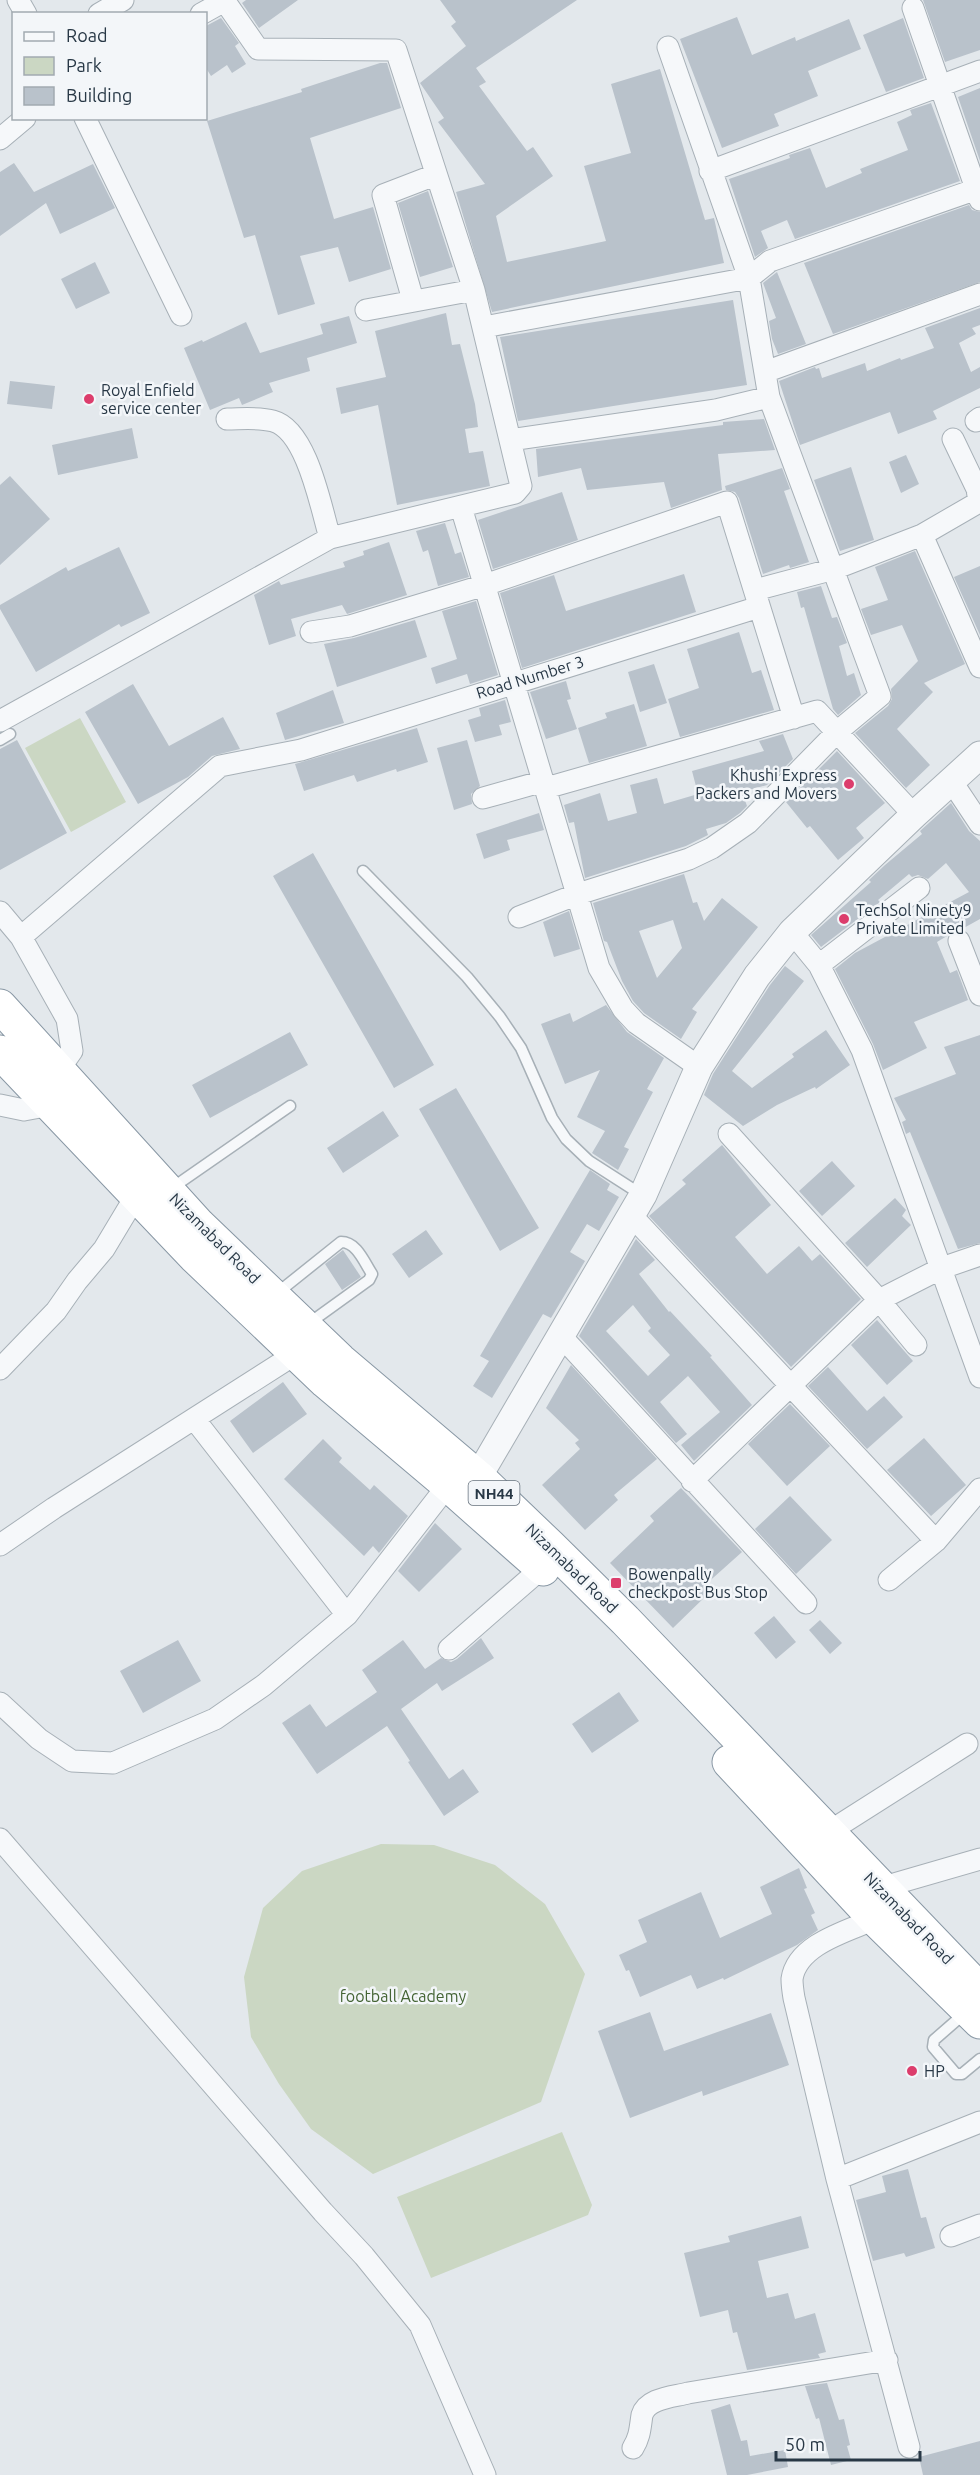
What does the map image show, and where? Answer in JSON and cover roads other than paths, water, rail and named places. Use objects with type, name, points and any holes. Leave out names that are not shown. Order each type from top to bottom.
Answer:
[{"type":"highway","name":"Nizamabad Road","points":[[0,1005],[58,1071],[152,1192],[194,1256],[301,1340],[340,1360],[463,1481],[542,1568],[877,1904],[976,2007]]},
{"type":"highway","name":"Nizamabad Road","points":[[0,1052],[51,1105],[152,1192],[199,1225],[273,1296],[301,1340]]},
{"type":"highway","name":"Nizamabad Road","points":[[463,1481],[625,1620],[827,1833],[877,1904]]},
{"type":"street","points":[[102,12],[123,0]]},
{"type":"street","points":[[5,728],[330,538],[515,493],[521,486],[474,290],[396,50],[258,49],[225,0],[204,12]]},
{"type":"street","points":[[484,327],[749,278],[770,261],[979,192],[913,8]]},
{"type":"street","points":[[519,917],[578,894],[689,859],[730,838],[748,823],[838,731],[880,696],[770,397],[749,278],[668,47]]},
{"type":"street","points":[[710,171],[980,71]]},
{"type":"street","points":[[0,139],[23,120]]},
{"type":"street","points":[[87,120],[181,315]]},
{"type":"street","points":[[413,300],[383,195],[435,175]]},
{"type":"street","points":[[366,310],[474,290]]},
{"type":"street","points":[[765,372],[980,294]]},
{"type":"street","points":[[510,440],[716,410],[770,397]]},
{"type":"street","points":[[227,419],[274,421],[291,432],[304,454],[330,538]]},
{"type":"street","name":"Road Number 3","points":[[21,937],[220,766],[301,750],[513,682],[757,598],[922,535],[980,502],[977,489],[953,440]]},
{"type":"street","points":[[311,632],[350,626],[485,585],[727,502],[794,718]]},
{"type":"street","points":[[461,507],[599,968],[623,1009],[636,1023],[699,1067]]},
{"type":"street","points":[[922,535],[980,667]]},
{"type":"street","points":[[483,798],[545,785],[818,711],[914,815]]},
{"type":"street","points":[[0,1703],[39,1739],[72,1761],[113,1763],[215,1719],[264,1685],[347,1615],[463,1481],[561,1336],[637,1205],[699,1067],[757,975],[792,932],[980,755]]},
{"type":"street","points":[[952,782],[980,824]]},
{"type":"street","points":[[819,965],[919,888]]},
{"type":"street","points":[[0,912],[21,937],[66,1019],[72,1052],[58,1071]]},
{"type":"street","points":[[792,932],[819,965],[862,1050],[980,1377]]},
{"type":"street","points":[[959,941],[980,995]]},
{"type":"street","points":[[0,1105],[24,1110],[51,1105]]},
{"type":"street","points":[[729,1134],[879,1300],[916,1345]]},
{"type":"street","points":[[0,1369],[56,1311],[77,1281],[152,1192]]},
{"type":"street","points":[[637,1205],[789,1387],[936,1541]]},
{"type":"street","points":[[692,1481],[879,1300],[942,1268],[980,1255]]},
{"type":"street","points":[[561,1336],[806,1604]]},
{"type":"street","points":[[0,1545],[54,1508],[195,1420],[301,1340]]},
{"type":"street","points":[[195,1420],[347,1615]]},
{"type":"street","points":[[889,1580],[936,1541],[980,1489]]},
{"type":"street","points":[[449,1649],[542,1568]]},
{"type":"street","points":[[827,1833],[967,1744]]},
{"type":"street","points":[[0,1839],[307,2195],[364,2256],[420,2325],[485,2475]]},
{"type":"street","points":[[909,2447],[837,2179],[794,1998],[792,1979],[797,1965],[808,1952],[877,1904],[980,1859]]},
{"type":"street","points":[[837,2179],[980,2122]]},
{"type":"street","points":[[951,2236],[980,2224]]},
{"type":"street","points":[[633,2448],[640,2434],[643,2413],[647,2406],[655,2401],[688,2393],[887,2360]]},
{"type":"lane","points":[[0,740],[5,728]]},
{"type":"lane","points":[[363,871],[466,977],[500,1017],[521,1048],[552,1118],[566,1139],[637,1205]]},
{"type":"lane","points":[[152,1192],[290,1106]]},
{"type":"lane","points":[[273,1296],[341,1242],[354,1246],[372,1274],[369,1280],[301,1340]]},
{"type":"lane","points":[[976,2007],[934,2040],[933,2046],[956,2074],[962,2074],[980,2059]]},
{"type":"place","name":"Royal Enfield service center","points":[[89,399]]},
{"type":"place","name":"Khushi Express Packers and Movers","points":[[849,784]]},
{"type":"place","name":"TechSol Ninety9 Private Limited","points":[[844,919]]},
{"type":"place","name":"Bowenpally checkpost Bus Stop","points":[[616,1583]]},
{"type":"place","name":"HP","points":[[912,2071]]},
{"type":"park label","name":"football Academy","points":[[403,1996]]}]
